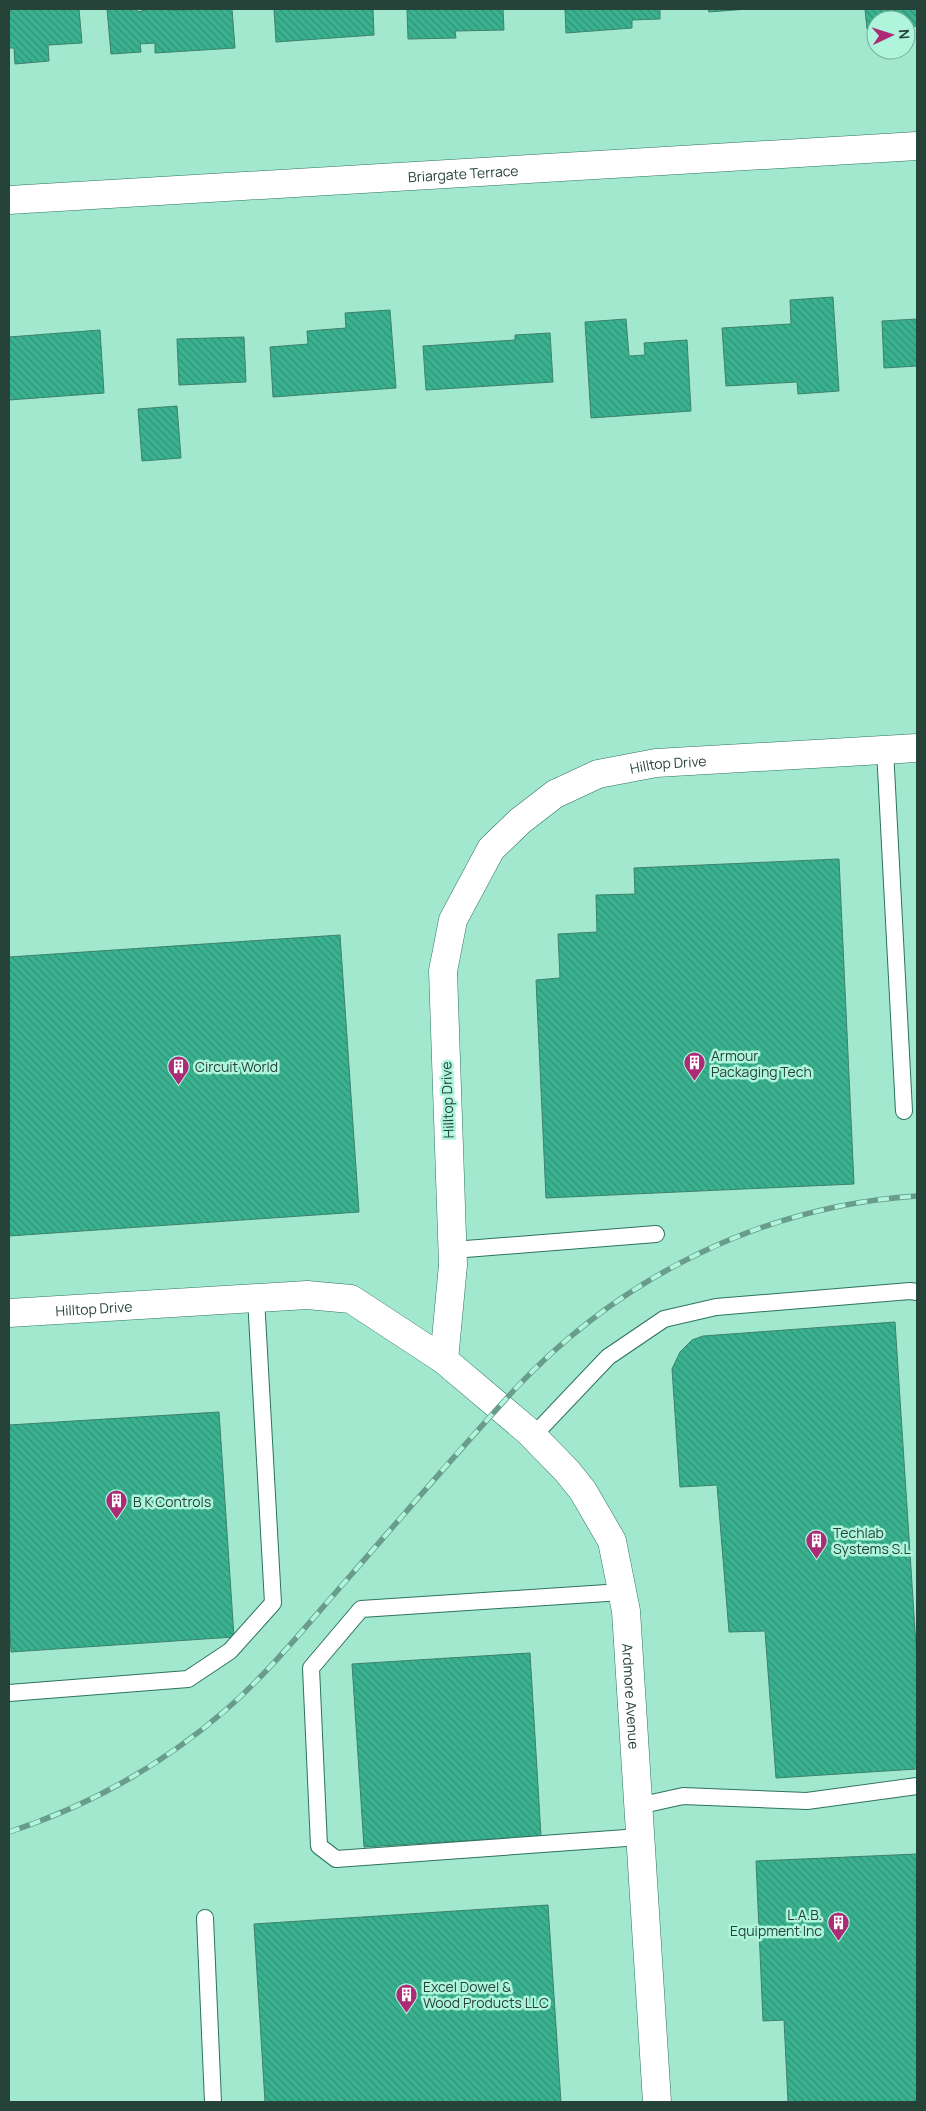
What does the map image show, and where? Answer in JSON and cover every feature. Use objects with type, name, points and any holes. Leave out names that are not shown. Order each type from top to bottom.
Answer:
[{"type":"street","name":"Briargate Terrace","points":[[9,200],[917,146]]},
{"type":"street","name":"Hilltop Drive","points":[[9,1313],[307,1295],[351,1299],[444,1360],[453,1250],[443,971],[453,920],[491,849],[520,821],[555,794],[598,774],[656,763],[917,748]]},
{"type":"street","name":"Ardmore Avenue","points":[[444,1360],[533,1436],[584,1491],[612,1541],[626,1611],[656,2102]]},
{"type":"lane","points":[[884,750],[904,1111]]},
{"type":"lane","points":[[453,1250],[656,1234]]},
{"type":"lane","points":[[533,1436],[608,1357],[664,1319],[716,1307],[910,1291],[917,1292]]},
{"type":"lane","points":[[9,1693],[188,1679],[230,1651],[273,1604],[256,1298]]},
{"type":"lane","points":[[622,1592],[360,1610],[311,1668],[319,1846],[336,1859],[640,1837]]},
{"type":"lane","points":[[638,1806],[683,1796],[806,1801],[917,1786]]},
{"type":"lane","points":[[205,1918],[213,2102]]},
{"type":"building","points":[[9,9],[79,9],[82,43],[48,45],[49,61],[15,64],[14,48],[9,48]]},
{"type":"building","points":[[107,9],[137,9],[137,12],[150,9],[232,9],[235,48],[155,53],[155,43],[140,44],[141,52],[111,54]]},
{"type":"building","points":[[274,9],[373,9],[374,35],[276,42]]},
{"type":"building","points":[[407,9],[503,9],[504,30],[455,31],[456,38],[408,39]]},
{"type":"building","points":[[565,9],[660,9],[660,19],[632,20],[632,28],[566,33]]},
{"type":"building","points":[[708,9],[748,9],[709,12]]},
{"type":"building","points":[[865,9],[917,9],[917,26],[916,10],[866,10],[866,19]]},
{"type":"building","points":[[833,297],[839,391],[798,394],[797,382],[726,386],[722,328],[791,324],[790,300]]},
{"type":"building","points":[[390,310],[396,388],[273,397],[270,347],[308,344],[307,331],[346,328],[345,313]]},
{"type":"building","points":[[626,319],[629,356],[645,355],[644,343],[687,340],[691,411],[591,418],[585,322]]},
{"type":"building","points":[[917,319],[917,366],[884,368],[882,321]]},
{"type":"building","points":[[100,330],[104,393],[9,400],[9,337]]},
{"type":"building","points":[[550,333],[553,382],[426,390],[423,346],[515,340],[515,335]]},
{"type":"building","points":[[244,337],[246,382],[179,385],[177,339]]},
{"type":"building","points":[[177,406],[181,458],[142,461],[138,409]]},
{"type":"building","name":"Armour Packaging Tech","points":[[839,859],[854,1184],[546,1198],[536,980],[560,978],[558,934],[597,932],[596,895],[635,894],[634,868]]},
{"type":"building","name":"Circuit World","points":[[340,935],[359,1212],[9,1236],[9,957]]},
{"type":"building","name":"Techlab Systems S.L","points":[[895,1322],[917,1661],[917,1769],[776,1778],[765,1631],[729,1632],[717,1485],[680,1487],[672,1369],[680,1352],[692,1340],[703,1336]]},
{"type":"building","name":"B K Controls","points":[[219,1412],[234,1637],[11,1652],[9,1614],[9,1425]]},
{"type":"building","points":[[530,1653],[541,1836],[364,1847],[352,1664]]},
{"type":"building","name":"L.A.B. Equipment Inc","points":[[917,1854],[917,2102],[788,2102],[784,2020],[763,2021],[756,1861]]},
{"type":"building","name":"Excel Dowel & Wood Products LLC","points":[[548,1905],[561,2102],[265,2102],[254,1924]]},
{"type":"railway","points":[[9,1832],[68,1810],[124,1781],[178,1747],[228,1708],[261,1677],[516,1388],[557,1348],[602,1312],[649,1281],[699,1254],[750,1232],[804,1214],[860,1203],[917,1196]]},
{"type":"place","name":"Armour Packaging Tech","points":[[695,1082]]},
{"type":"place","name":"Circuit World","points":[[179,1085]]},
{"type":"place","name":"B K Controls","points":[[117,1520]]},
{"type":"place","name":"Techlab Systems S.L","points":[[817,1559]]},
{"type":"place","name":"L.A.B. Equipment Inc","points":[[838,1941]]},
{"type":"place","name":"Excel Dowel & Wood Products LLC","points":[[407,2013]]}]
